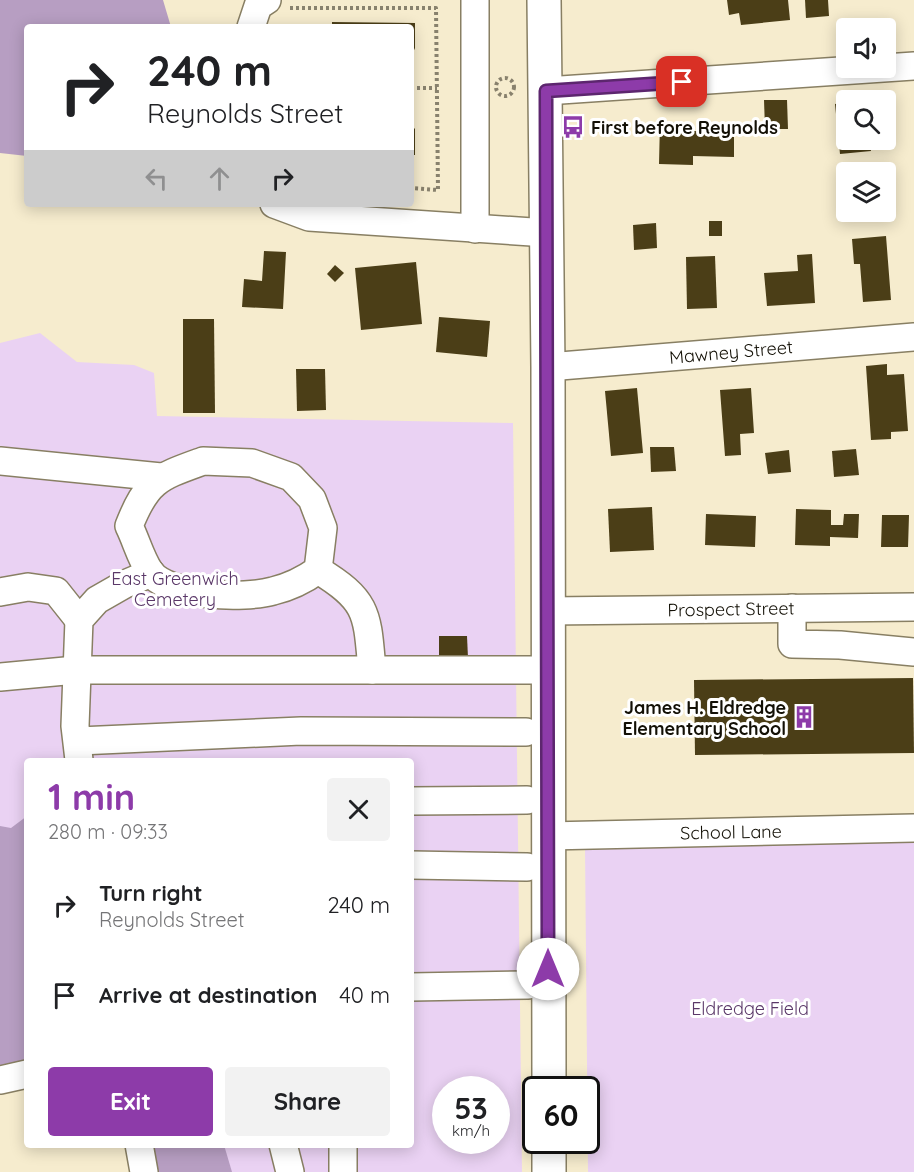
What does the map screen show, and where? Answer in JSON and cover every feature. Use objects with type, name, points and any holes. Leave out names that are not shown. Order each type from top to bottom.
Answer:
[{"type":"main road","points":[[544,0],[548,367],[549,1076]]},
{"type":"main road","points":[[549,1154],[549,1172]]},
{"type":"street","points":[[475,0],[475,229]]},
{"type":"street","points":[[253,24],[258,6],[278,4]]},
{"type":"street","points":[[546,91],[914,66]]},
{"type":"street","points":[[282,207],[309,217],[547,233]]},
{"type":"street","name":"Mawney Street","points":[[548,367],[914,337]]},
{"type":"street","points":[[0,461],[161,477]]},
{"type":"street","points":[[203,461],[252,463],[291,477],[312,499],[323,528],[318,570],[298,584],[270,592],[210,596],[174,587],[151,573],[129,526],[140,499],[161,477],[203,461]]},
{"type":"street","points":[[318,570],[341,584],[360,603],[368,630],[372,670]]},
{"type":"street","points":[[151,573],[125,584],[98,600],[79,620],[75,726],[79,751],[302,731],[526,732]]},
{"type":"street","points":[[0,592],[28,587],[56,591],[79,620]]},
{"type":"street","name":"Prospect Street","points":[[548,611],[914,607]]},
{"type":"street","points":[[792,608],[792,644],[840,645],[914,652]]},
{"type":"street","points":[[839,608],[840,645]]},
{"type":"street","points":[[0,677],[76,670],[548,670]]},
{"type":"street","points":[[414,801],[527,800]]},
{"type":"street","name":"School Lane","points":[[548,836],[914,828]]},
{"type":"street","points":[[414,865],[527,867]]},
{"type":"street","points":[[414,987],[528,985]]},
{"type":"street","points":[[0,1080],[24,1075]]},
{"type":"street","points":[[140,1148],[144,1172]]},
{"type":"street","points":[[284,1148],[290,1172]]},
{"type":"street","points":[[343,1148],[343,1172]]},
{"type":"path","points":[[278,4],[436,8],[438,190],[414,188]]},
{"type":"path","points":[[505,78],[510,79],[515,88],[512,94],[505,97],[498,94],[495,88],[500,79],[505,78]]},
{"type":"path","points":[[414,88],[437,88]]},
{"type":"green space","name":"East Greenwich Cemetery","points":[[40,333],[77,362],[134,365],[154,373],[157,416],[513,423],[522,1172],[187,1172],[182,1148],[414,1148],[414,758],[24,758],[24,976],[0,980],[0,343]]},
{"type":"green space","name":"Eldredge Field","points":[[914,839],[914,1172],[588,1172],[588,1154],[600,1154],[600,1076],[587,1076],[585,847]]},
{"type":"shaded area","points":[[0,0],[163,0],[170,24],[24,24],[24,156],[0,153]]},
{"type":"shaded area","points":[[24,818],[24,1071],[0,1077],[0,826],[11,828]]},
{"type":"shaded area","points":[[141,1148],[225,1148],[232,1172],[146,1172]]},
{"type":"building","points":[[727,0],[788,0],[790,20],[741,25],[739,13],[729,15]]},
{"type":"building","points":[[805,0],[828,0],[829,16],[806,18]]},
{"type":"building","points":[[332,22],[415,23],[415,48],[414,50],[414,24],[332,24]]},
{"type":"building","points":[[764,100],[787,100],[788,129],[765,129]]},
{"type":"building","points":[[660,122],[692,123],[692,131],[734,132],[734,157],[693,156],[693,165],[659,164]]},
{"type":"building","points":[[414,128],[415,129],[414,155]]},
{"type":"building","points":[[840,150],[871,151],[840,154]]},
{"type":"building","points":[[709,221],[722,221],[722,236],[709,236]]},
{"type":"building","points":[[656,223],[657,248],[634,250],[633,225]]},
{"type":"building","points":[[886,236],[891,300],[863,302],[860,264],[854,264],[852,239]]},
{"type":"building","points":[[264,251],[286,252],[283,309],[242,307],[244,279],[262,281]]},
{"type":"building","points":[[812,254],[815,303],[767,306],[764,273],[798,271],[797,255]]},
{"type":"building","points":[[715,256],[717,308],[687,309],[686,257]]},
{"type":"building","points":[[416,262],[422,324],[361,330],[355,268]]},
{"type":"building","points":[[335,265],[344,273],[335,282],[327,274]]},
{"type":"building","points":[[439,317],[490,321],[487,357],[436,352]]},
{"type":"building","points":[[183,319],[214,319],[215,413],[183,413]]},
{"type":"building","points":[[887,364],[887,375],[904,374],[908,431],[891,432],[891,439],[871,440],[866,366]]},
{"type":"building","points":[[296,369],[325,369],[326,410],[297,411]]},
{"type":"building","points":[[637,388],[643,453],[611,456],[605,391]]},
{"type":"building","points":[[751,388],[754,433],[740,434],[741,455],[725,456],[720,390]]},
{"type":"building","points":[[650,447],[674,447],[676,471],[651,472]]},
{"type":"building","points":[[856,449],[859,475],[834,477],[832,451]]},
{"type":"building","points":[[789,450],[791,472],[768,474],[765,453]]},
{"type":"building","points":[[652,507],[654,550],[610,552],[608,509]]},
{"type":"building","points":[[796,509],[831,510],[831,525],[843,525],[844,514],[859,514],[858,538],[830,537],[830,546],[795,545]]},
{"type":"building","points":[[706,514],[756,516],[755,547],[705,545]]},
{"type":"building","points":[[882,515],[909,515],[908,547],[881,547]]},
{"type":"building","points":[[439,636],[467,636],[468,658],[439,659]]},
{"type":"building","name":"James H. Eldredge Elementary School","points":[[913,678],[914,753],[695,755],[694,680]]},
{"type":"place","name":"First before Reynolds","points":[[573,127]]},
{"type":"place","name":"James H. Eldredge Elementary School","points":[[804,717]]},
{"type":"route","points":[[548,969],[546,91],[682,82]]}]
